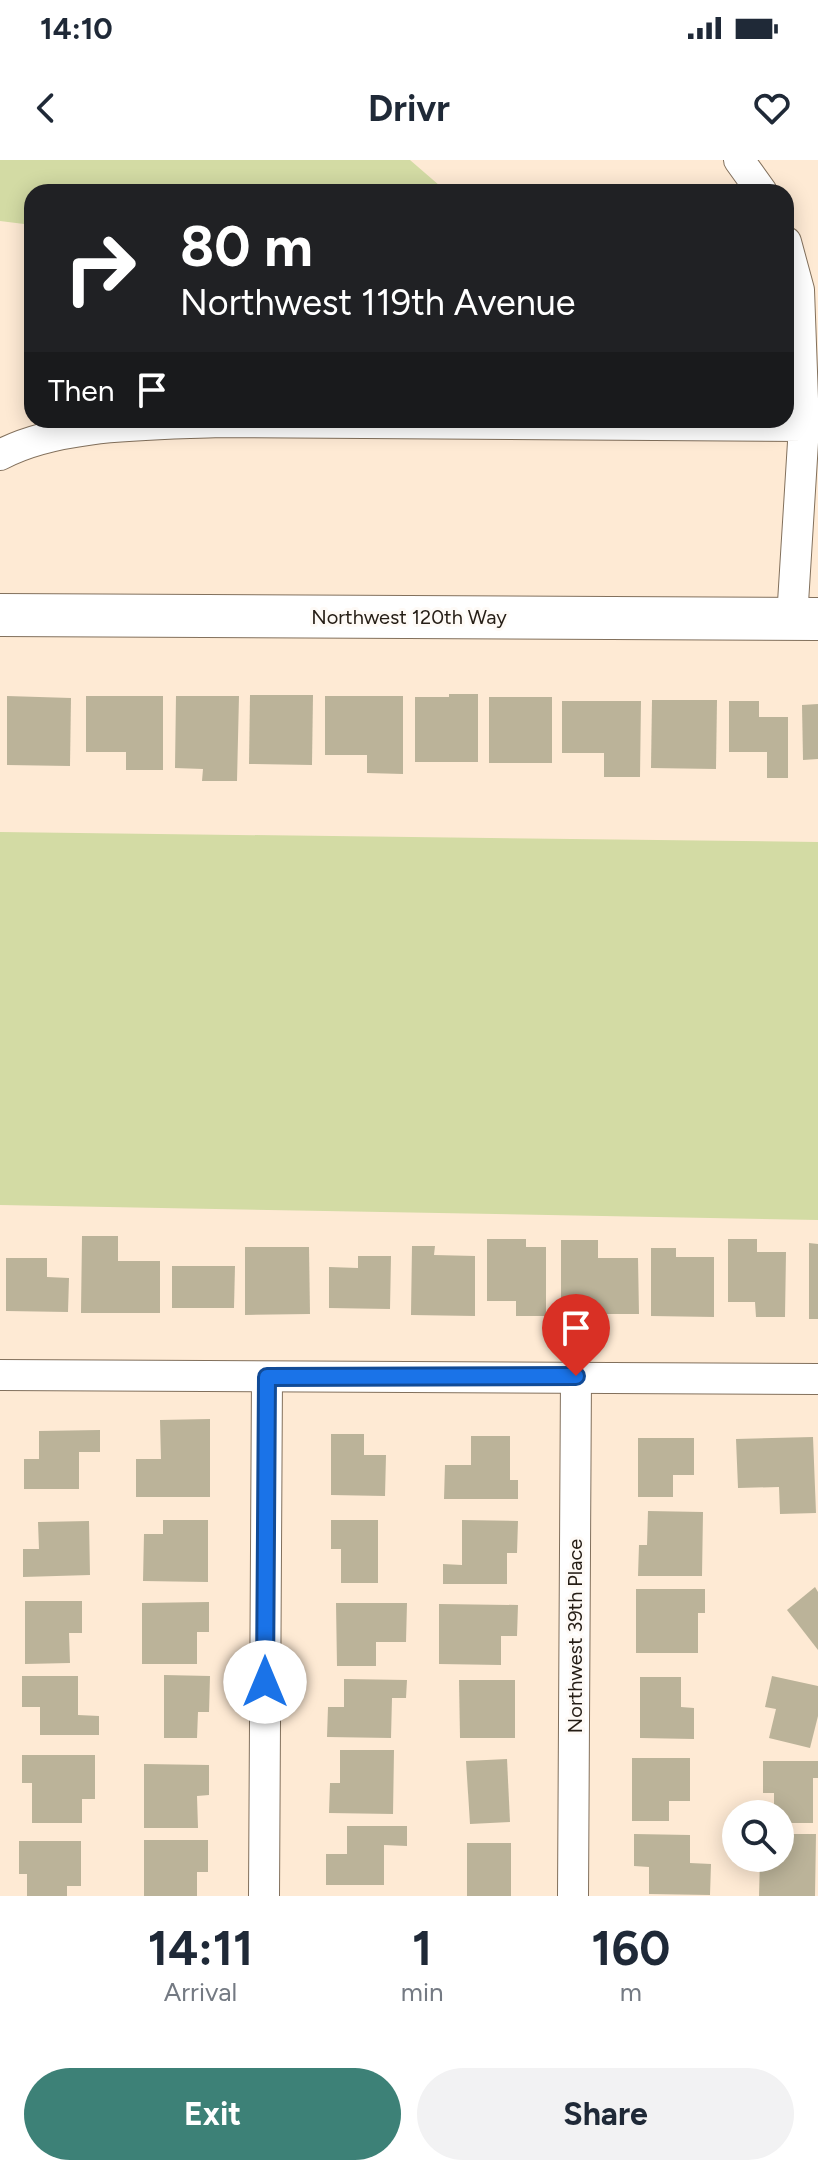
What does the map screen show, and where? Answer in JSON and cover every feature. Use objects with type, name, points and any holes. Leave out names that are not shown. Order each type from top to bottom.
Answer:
[{"type":"street","points":[[739,160],[756,184]]},
{"type":"street","points":[[794,259],[809,290],[804,426],[805,619]]},
{"type":"street","points":[[794,426],[804,426]]},
{"type":"street","points":[[0,455],[49,437],[113,428]]},
{"type":"street","name":"Northwest 120th Way","points":[[0,615],[805,619]]},
{"type":"street","points":[[0,1375],[818,1379]]},
{"type":"street","name":"Northwest 39th Place","points":[[573,1896],[576,1376]]},
{"type":"street","points":[[264,1896],[267,1377]]},
{"type":"shaded area","points":[[0,160],[410,160],[438,184],[24,184],[24,224],[0,221]]},
{"type":"shaded area","points":[[0,832],[818,842],[818,1220],[0,1205]]},
{"type":"building","points":[[449,694],[478,694],[478,762],[415,762],[415,697],[449,697]]},
{"type":"building","points":[[250,695],[313,695],[312,765],[249,764]]},
{"type":"building","points":[[7,696],[71,698],[70,766],[7,765]]},
{"type":"building","points":[[86,696],[163,696],[163,770],[126,770],[126,752],[86,752]]},
{"type":"building","points":[[176,696],[239,696],[237,781],[202,781],[203,769],[175,768]]},
{"type":"building","points":[[325,696],[403,696],[403,774],[367,773],[367,755],[325,755]]},
{"type":"building","points":[[489,697],[552,697],[552,763],[489,763]]},
{"type":"building","points":[[652,700],[717,700],[716,769],[651,768]]},
{"type":"building","points":[[562,701],[641,701],[640,777],[604,777],[604,753],[562,753]]},
{"type":"building","points":[[729,701],[759,701],[759,717],[788,717],[788,778],[767,778],[767,752],[729,752]]},
{"type":"building","points":[[818,704],[818,759],[803,760],[802,705]]},
{"type":"building","points":[[82,1236],[118,1236],[118,1261],[160,1261],[160,1313],[81,1313]]},
{"type":"building","points":[[487,1239],[526,1239],[526,1247],[546,1247],[546,1316],[516,1316],[516,1301],[487,1301]]},
{"type":"building","points":[[728,1239],[757,1239],[757,1252],[786,1252],[785,1317],[756,1317],[755,1302],[728,1302]]},
{"type":"building","points":[[561,1240],[598,1240],[598,1258],[638,1258],[639,1314],[561,1314]]},
{"type":"building","points":[[809,1243],[818,1244],[818,1319],[809,1319]]},
{"type":"building","points":[[412,1246],[435,1246],[434,1255],[475,1256],[475,1316],[411,1315]]},
{"type":"building","points":[[245,1247],[309,1247],[310,1314],[245,1315]]},
{"type":"building","points":[[651,1248],[676,1248],[676,1257],[714,1257],[714,1317],[651,1316]]},
{"type":"building","points":[[358,1256],[391,1256],[390,1309],[329,1308],[329,1267],[358,1268]]},
{"type":"building","points":[[6,1258],[47,1258],[47,1277],[69,1278],[68,1312],[6,1311]]},
{"type":"building","points":[[172,1266],[235,1266],[234,1308],[172,1308]]},
{"type":"building","points":[[210,1419],[210,1497],[136,1497],[136,1459],[161,1459],[160,1420]]},
{"type":"building","points":[[100,1430],[100,1452],[79,1452],[79,1489],[24,1489],[24,1459],[39,1459],[39,1431]]},
{"type":"building","points":[[331,1434],[364,1434],[364,1455],[386,1455],[385,1496],[331,1495]]},
{"type":"building","points":[[471,1436],[510,1436],[510,1480],[518,1480],[518,1499],[444,1499],[445,1465],[471,1465]]},
{"type":"building","points":[[813,1437],[816,1513],[780,1514],[779,1487],[738,1488],[736,1439]]},
{"type":"building","points":[[638,1438],[694,1438],[694,1475],[673,1475],[673,1497],[638,1497]]},
{"type":"building","points":[[648,1511],[703,1512],[702,1576],[638,1576],[639,1545],[647,1545]]},
{"type":"building","points":[[163,1520],[208,1520],[208,1582],[143,1581],[144,1534],[163,1534]]},
{"type":"building","points":[[331,1520],[378,1520],[378,1583],[341,1583],[341,1549],[331,1549]]},
{"type":"building","points":[[462,1520],[518,1521],[517,1553],[507,1553],[507,1584],[443,1584],[443,1564],[462,1565]]},
{"type":"building","points":[[89,1521],[90,1575],[23,1577],[23,1549],[39,1549],[38,1522]]},
{"type":"building","points":[[815,1587],[818,1592],[818,1650],[787,1610]]},
{"type":"building","points":[[636,1589],[705,1589],[705,1613],[698,1613],[698,1653],[636,1653]]},
{"type":"building","points":[[25,1601],[82,1601],[82,1633],[69,1633],[70,1663],[25,1664]]},
{"type":"building","points":[[209,1602],[209,1632],[197,1632],[197,1664],[142,1664],[142,1603]]},
{"type":"building","points":[[336,1603],[407,1603],[406,1642],[376,1642],[376,1666],[337,1666]]},
{"type":"building","points":[[439,1604],[518,1605],[517,1636],[501,1636],[501,1665],[439,1664]]},
{"type":"building","points":[[164,1675],[210,1676],[209,1712],[198,1712],[197,1738],[164,1738]]},
{"type":"building","points":[[22,1676],[78,1676],[78,1715],[99,1716],[99,1735],[40,1735],[40,1707],[22,1707]]},
{"type":"building","points":[[772,1676],[818,1686],[818,1716],[810,1748],[769,1738],[776,1709],[765,1707]]},
{"type":"building","points":[[640,1677],[681,1677],[681,1707],[694,1708],[694,1739],[640,1738]]},
{"type":"building","points":[[344,1679],[407,1680],[406,1698],[392,1698],[391,1738],[327,1737],[328,1707],[344,1707]]},
{"type":"building","points":[[459,1680],[515,1680],[515,1738],[460,1738]]},
{"type":"building","points":[[340,1750],[394,1750],[393,1814],[329,1813],[330,1783],[340,1783]]},
{"type":"building","points":[[22,1755],[95,1755],[95,1799],[82,1799],[82,1823],[32,1823],[32,1783],[22,1783]]},
{"type":"building","points":[[632,1758],[690,1758],[690,1801],[669,1801],[669,1821],[632,1821]]},
{"type":"building","points":[[507,1759],[510,1822],[470,1824],[466,1761]]},
{"type":"building","points":[[763,1761],[818,1761],[818,1778],[813,1778],[813,1823],[794,1823],[794,1800],[774,1800],[774,1793],[763,1793]]},
{"type":"building","points":[[144,1764],[209,1765],[209,1795],[197,1796],[198,1828],[144,1828]]},
{"type":"building","points":[[347,1826],[407,1826],[407,1846],[384,1845],[384,1885],[326,1885],[326,1854],[347,1854]]},
{"type":"building","points":[[634,1834],[690,1835],[690,1863],[711,1864],[710,1895],[649,1894],[649,1867],[634,1866]]},
{"type":"building","points":[[794,1834],[816,1834],[815,1896],[759,1896],[760,1872],[794,1872]]},
{"type":"building","points":[[144,1840],[208,1840],[208,1872],[197,1872],[197,1896],[144,1896]]},
{"type":"building","points":[[19,1841],[81,1841],[81,1886],[67,1886],[67,1896],[27,1896],[27,1874],[19,1874]]},
{"type":"building","points":[[467,1843],[511,1843],[511,1896],[467,1896]]},
{"type":"route","points":[[265,1682],[267,1377],[576,1376]]}]
